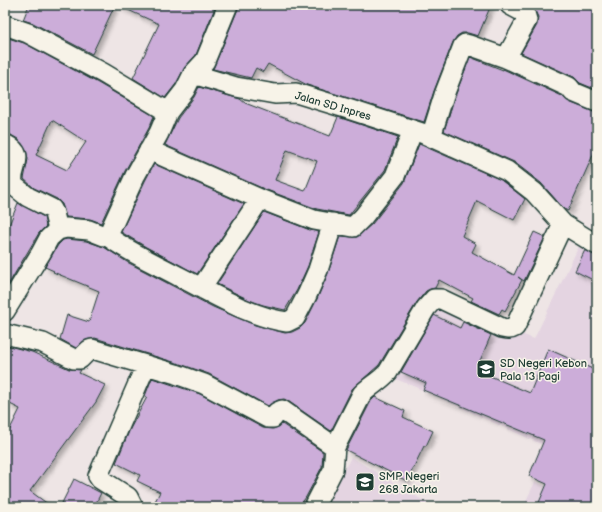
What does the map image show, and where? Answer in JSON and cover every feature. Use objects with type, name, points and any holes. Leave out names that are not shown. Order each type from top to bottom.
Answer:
[{"type":"street","points":[[106,235],[111,229],[118,211],[159,133],[168,112],[185,90],[193,74],[205,61],[228,5]]},
{"type":"street","points":[[506,58],[527,20],[525,13],[510,5]]},
{"type":"street","points":[[5,25],[28,33],[103,73],[168,112]]},
{"type":"street","points":[[431,137],[444,95],[465,44],[506,58],[569,87],[573,92],[597,102]]},
{"type":"street","name":"Jalan SD Inpres","points":[[193,74],[236,87],[275,94],[296,93],[431,137],[507,171],[534,192],[563,224],[597,245]]},
{"type":"street","points":[[149,150],[260,199],[314,220],[353,227],[364,217],[395,176],[413,130]]},
{"type":"street","points":[[5,144],[16,151],[17,156],[12,180],[13,185],[23,194],[52,209],[58,230]]},
{"type":"street","points":[[201,288],[260,199]]},
{"type":"street","points":[[5,311],[49,238],[58,230],[66,228],[89,230],[101,235],[106,235],[127,250],[201,288],[266,318],[287,322],[295,318],[307,295],[318,270],[333,223]]},
{"type":"street","points":[[314,507],[333,470],[335,447],[362,394],[388,372],[426,308],[434,299],[441,299],[508,330],[512,329],[515,327],[563,224]]},
{"type":"street","points":[[5,334],[43,344],[74,358],[80,359],[92,349],[146,365],[204,384],[268,418],[273,418],[279,411],[284,411],[335,447]]},
{"type":"street","points":[[133,507],[128,497],[100,479],[98,476],[146,365]]},
{"type":"shaded area","name":"SD Negeri Kebon Pala 13 Pagi","points":[[580,244],[597,251],[597,451],[543,445],[388,376],[438,300],[534,339]]},
{"type":"shaded area","name":"SMP Negeri 268 Jakarta","points":[[351,457],[434,507],[327,507],[326,506]]},
{"type":"shaded area","points":[[535,482],[589,504],[597,507],[523,507]]},
{"type":"building","points":[[29,5],[115,5],[92,54],[33,23],[23,20]]},
{"type":"building","points":[[117,5],[216,5],[196,55],[185,67],[176,84],[165,98],[133,78],[159,24]]},
{"type":"building","points":[[239,5],[491,5],[478,36],[462,33],[457,36],[453,42],[424,122],[307,85],[268,64],[263,72],[256,68],[251,78],[213,69]]},
{"type":"building","points":[[532,5],[597,5],[597,90],[580,83],[574,77],[521,53],[537,25],[538,17]]},
{"type":"building","points":[[5,37],[24,43],[98,83],[154,116],[125,171],[101,223],[90,219],[66,217],[62,204],[57,199],[34,188],[24,179],[28,159],[26,150],[18,139],[5,133]],"holes":[[[52,120],[86,142],[67,170],[36,155]]]},
{"type":"building","points":[[470,57],[503,69],[562,96],[569,102],[597,113],[597,146],[568,211],[564,209],[541,183],[514,162],[444,131]]},
{"type":"building","points":[[199,87],[240,99],[245,103],[330,136],[338,117],[398,137],[385,170],[349,215],[317,209],[264,189],[165,145],[178,118],[194,97]],"holes":[[[287,150],[317,161],[305,191],[275,180]]]},
{"type":"building","points":[[419,144],[501,180],[525,199],[514,220],[477,201],[462,236],[476,244],[472,252],[514,275],[534,232],[545,237],[524,281],[518,277],[522,280],[505,311],[502,309],[499,314],[471,301],[473,298],[439,280],[435,288],[426,291],[417,302],[379,365],[352,389],[331,431],[284,399],[278,400],[268,406],[209,374],[180,364],[95,338],[86,340],[76,348],[60,339],[67,315],[89,322],[99,291],[53,272],[54,271],[45,267],[58,245],[63,240],[67,239],[86,241],[104,247],[127,262],[213,307],[255,325],[285,333],[292,332],[300,328],[305,323],[317,299],[328,273],[340,236],[357,237],[372,224],[404,183]]},
{"type":"building","points":[[154,164],[244,204],[197,274],[121,232]]},
{"type":"building","points":[[18,203],[44,217],[46,226],[39,233],[5,290],[5,224],[9,225]]},
{"type":"building","points":[[264,212],[319,232],[308,266],[297,290],[285,310],[249,300],[217,284]]},
{"type":"building","points":[[585,250],[597,256],[597,282],[575,271]]},
{"type":"building","name":"SD Negeri Kebon Pala 13 Pagi","points":[[434,315],[460,328],[463,322],[491,335],[476,370],[530,393],[548,349],[597,371],[597,507],[537,507],[547,484],[529,476],[544,440],[423,390],[426,383],[401,372]]},
{"type":"building","points":[[5,345],[32,352],[69,369],[81,370],[79,373],[105,385],[96,402],[30,491],[52,507],[5,507],[5,439],[20,409],[8,403],[10,400],[5,397]]},
{"type":"building","points":[[152,378],[200,394],[263,428],[273,429],[282,424],[323,452],[322,467],[299,507],[152,507],[160,492],[137,481],[140,475],[116,463],[130,429],[147,397],[145,396]]},
{"type":"building","points":[[375,397],[405,411],[403,417],[433,431],[407,481],[346,450],[371,401]]},
{"type":"building","points":[[74,479],[101,493],[94,507],[60,507]]},
{"type":"place","name":"SD Negeri Kebon Pala 13 Pagi","points":[[486,369]]},
{"type":"place","name":"SMP Negeri 268 Jakarta","points":[[365,482]]}]
